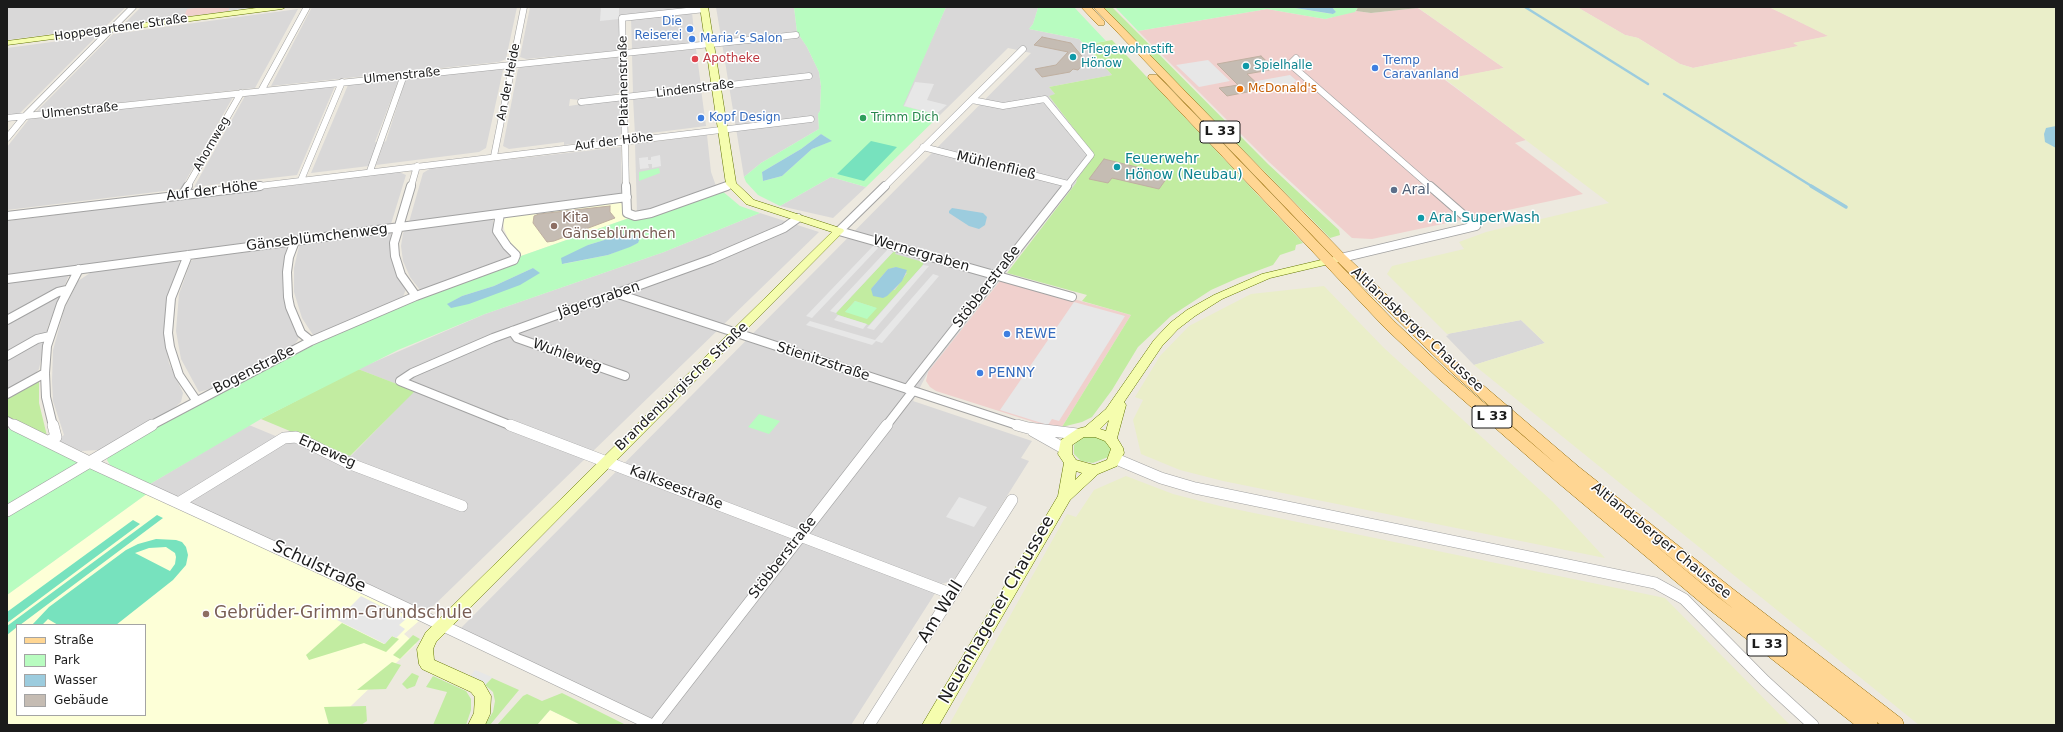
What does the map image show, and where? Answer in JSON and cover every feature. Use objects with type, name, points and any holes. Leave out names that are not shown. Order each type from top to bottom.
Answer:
[{"type":"main road","name":"Altlandsberger Chaussee","points":[[1086,7],[1334,259],[1458,371],[1574,471],[1727,594],[1895,725]]},
{"type":"main road","name":"Altlandsberger Chaussee","points":[[1098,7],[1334,259],[1390,325],[1428,361],[1550,468],[1712,602],[1870,725]]},
{"type":"street","points":[[7,138],[25,116],[133,7]]},
{"type":"street","name":"Hoppegartener Straße","points":[[7,43],[282,7]]},
{"type":"street","points":[[261,91],[307,7]]},
{"type":"street","name":"An der Heide","points":[[494,156],[524,7]]},
{"type":"street","points":[[705,8],[731,184],[750,202],[767,209],[839,230]]},
{"type":"street","name":"Platanenstraße","points":[[705,8],[622,18],[627,213],[635,216],[642,215],[731,184]]},
{"type":"street","name":"Ulmenstraße","points":[[7,118],[796,35]]},
{"type":"street","name":"Brandenburgische Straße","points":[[476,725],[482,714],[484,705],[483,696],[477,687],[427,664],[425,660],[425,649],[431,637],[606,461],[1023,49]]},
{"type":"street","points":[[1094,470],[1078,467],[1067,459],[1065,449],[1066,443],[1110,412],[1125,392],[1152,350],[1174,326],[1191,313],[1246,283],[1266,276],[1476,226],[1290,64],[1296,58]]},
{"type":"street","points":[[370,171],[404,76]]},
{"type":"street","name":"Lindenstraße","points":[[581,102],[809,76]]},
{"type":"street","points":[[301,180],[342,82]]},
{"type":"street","name":"Ahornweg","points":[[183,194],[241,93]]},
{"type":"street","name":"Stöbberstraße","points":[[653,725],[800,536],[995,276],[1090,155],[1048,101],[1040,99],[1003,106],[972,100]]},
{"type":"street","name":"Auf der Höhe","points":[[7,216],[494,156],[811,119]]},
{"type":"street","name":"Mühlenfließ","points":[[924,148],[1068,184]]},
{"type":"street","points":[[416,296],[401,275],[394,243],[417,166]]},
{"type":"street","name":"Gänseblümchenweg","points":[[7,279],[398,228],[627,194]]},
{"type":"street","name":"Bogenstraße","points":[[7,511],[87,461],[196,400],[311,341],[416,296],[514,260],[516,255],[507,246],[497,231],[500,214]]},
{"type":"street","name":"Jägergraben","points":[[400,381],[412,373],[512,331],[618,294],[719,256],[784,228],[798,218]]},
{"type":"street","name":"Wernergraben","points":[[839,230],[995,276],[1072,296]]},
{"type":"street","points":[[295,241],[289,257],[287,272],[286,282],[288,297],[290,307],[301,333],[311,341]]},
{"type":"street","points":[[188,255],[182,265],[171,298],[168,333],[170,347],[179,375],[196,400]]},
{"type":"street","points":[[49,442],[56,437],[48,407],[45,373],[50,336],[67,290],[79,270]]},
{"type":"street","points":[[7,320],[58,292],[67,290]]},
{"type":"street","name":"Stienitzstraße","points":[[618,294],[736,334],[1028,428],[1065,449]]},
{"type":"street","name":"Wuhleweg","points":[[512,331],[517,338],[625,376]]},
{"type":"street","points":[[7,356],[37,339],[50,336]]},
{"type":"street","points":[[7,394],[45,373]]},
{"type":"street","name":"Kalkseestraße","points":[[400,381],[952,594]]},
{"type":"street","points":[[1110,438],[1125,392]]},
{"type":"street","name":"Schulstraße","points":[[7,421],[87,461],[180,502],[653,725]]},
{"type":"street","name":"Stienitzstraße","points":[[1028,428],[1082,433]]},
{"type":"street","points":[[1082,433],[1104,434],[1110,438],[1117,448],[1116,459],[1161,478],[1195,488],[1638,579],[1669,590],[1684,599],[1765,681],[1813,725]]},
{"type":"street","name":"Erpeweg","points":[[180,502],[284,438],[296,437],[348,462],[462,506]]},
{"type":"street","name":"Neuenhagener Chaussee","points":[[930,725],[1065,496],[1094,470],[1107,467],[1116,459]]},
{"type":"street","name":"Neuenhagener Chaussee","points":[[1065,496],[1072,463]]},
{"type":"street","name":"Am Wall","points":[[869,725],[1012,500]]},
{"type":"shaded area","points":[[7,7],[126,7],[105,27],[7,40]]},
{"type":"shaded area","points":[[141,7],[257,7],[123,25]]},
{"type":"shaded area","points":[[230,7],[228,11],[184,17],[187,9]]},
{"type":"shaded area","points":[[312,7],[517,7],[506,59],[499,62],[271,86]]},
{"type":"shaded area","points":[[530,7],[691,7],[691,9],[620,16],[620,48],[615,51],[526,59],[520,57]]},
{"type":"shaded area","points":[[601,7],[619,7],[619,19],[600,21]]},
{"type":"shaded area","points":[[716,7],[794,7],[797,32],[807,47],[819,72],[821,86],[820,111],[818,114],[819,129],[761,163],[744,177]]},
{"type":"shaded area","points":[[946,7],[1038,8],[1033,24],[1029,29],[1079,39],[1112,75],[1049,87],[1056,95],[1049,96],[1094,155],[1077,179],[1076,183],[928,372],[913,401],[1032,441],[1021,458],[1029,461],[956,577],[952,581],[941,584],[851,725],[665,725],[460,629],[1031,53],[1008,48],[940,115],[902,106]]},
{"type":"shaded area","points":[[1358,7],[1418,8],[1371,13],[1356,11]]},
{"type":"shaded area","points":[[1417,7],[1577,7],[1625,35],[1638,38],[1680,64],[1693,68],[1798,46],[1793,43],[1828,36],[1769,7],[2056,7],[2056,725],[1919,725],[1474,365],[1545,343],[1521,320],[1447,334],[1387,274],[1392,266],[1464,249],[1459,242],[1486,232],[1609,203],[1445,79],[1504,68]]},
{"type":"shaded area","points":[[1577,7],[1769,7],[1829,36],[1794,43],[1799,46],[1693,68],[1680,64],[1638,38],[1625,35]]},
{"type":"shaded area","points":[[1418,8],[1504,68],[1445,80],[1526,140],[1515,143],[1583,194],[1372,239],[1352,238],[1269,162],[1138,31],[1267,9],[1325,19],[1356,11],[1371,13]]},
{"type":"shaded area","points":[[298,9],[255,88],[36,112],[113,34]]},
{"type":"shaded area","points":[[692,12],[695,43],[632,49],[631,18]]},
{"type":"shaded area","points":[[97,36],[19,114],[7,115],[7,48]]},
{"type":"shaded area","points":[[696,49],[701,86],[633,93],[632,55]]},
{"type":"shaded area","points":[[618,57],[620,59],[620,92],[612,96],[579,100],[570,99],[569,106],[613,99],[619,100],[621,103],[621,134],[618,138],[564,145],[564,142],[509,149],[503,146],[518,69],[525,65]]},
{"type":"shaded area","points":[[1208,60],[1230,81],[1199,87],[1176,65]]},
{"type":"shaded area","points":[[497,68],[503,70],[486,148],[479,152],[376,165],[384,142],[386,141],[406,78]]},
{"type":"shaded area","points":[[1290,75],[1297,81],[1293,83],[1296,86],[1268,92],[1257,81]]},
{"type":"shaded area","points":[[399,79],[375,142],[377,143],[369,166],[311,173],[348,85]]},
{"type":"shaded area","points":[[915,82],[934,84],[927,100],[947,105],[936,114],[904,106]]},
{"type":"shaded area","points":[[335,86],[297,175],[194,187],[245,96]]},
{"type":"shaded area","points":[[701,89],[706,126],[635,135],[633,98]]},
{"type":"shaded area","points":[[233,97],[181,189],[7,210],[7,147],[29,119]]},
{"type":"shaded area","points":[[707,135],[711,172],[716,186],[646,212],[637,213],[635,144]]},
{"type":"shaded area","points":[[621,147],[622,191],[620,194],[409,222],[423,173],[431,168]]},
{"type":"shaded area","points":[[660,155],[661,166],[652,168],[652,164],[648,164],[649,168],[640,169],[639,158],[648,157],[648,160],[651,160],[651,157]]},
{"type":"shaded area","points":[[399,172],[406,175],[391,224],[7,275],[7,221]]},
{"type":"shaded area","points":[[831,177],[866,187],[833,218],[780,206]]},
{"type":"shaded area","name":"Kita Gänseblümchen","points":[[620,202],[632,217],[521,256],[521,253],[509,241],[504,229],[503,220],[509,216]]},
{"type":"shaded area","points":[[760,213],[819,232],[426,613],[150,484],[249,425],[278,437],[290,431],[351,456],[414,391],[358,369],[485,314],[664,252]]},
{"type":"shaded area","points":[[491,218],[493,220],[494,230],[510,254],[509,258],[420,290],[410,277],[403,261],[401,246],[403,233],[406,230]]},
{"type":"shaded area","points":[[391,232],[391,255],[396,272],[406,289],[403,297],[320,335],[313,335],[302,318],[294,292],[294,268],[299,246],[306,242]]},
{"type":"shaded area","points":[[874,245],[880,246],[812,318],[806,316]]},
{"type":"shaded area","points":[[286,246],[288,250],[283,273],[283,294],[288,313],[299,335],[298,340],[292,347],[213,388],[199,392],[181,359],[176,331],[179,294],[191,261],[199,257]]},
{"type":"shaded area","points":[[888,249],[894,251],[836,313],[830,311]]},
{"type":"shaded area","points":[[178,260],[180,264],[166,304],[164,334],[169,363],[183,393],[181,402],[172,410],[99,450],[81,451],[57,440],[64,435],[53,401],[53,350],[64,310],[78,281],[93,271]]},
{"type":"shaded area","points":[[923,265],[929,266],[874,330],[867,328]]},
{"type":"shaded area","points":[[933,274],[939,276],[882,343],[876,341],[872,345],[806,325],[810,321],[875,340]]},
{"type":"shaded area","points":[[69,275],[48,326],[39,369],[35,374],[7,391],[7,280]]},
{"type":"shaded area","points":[[1000,281],[1009,281],[1131,315],[1062,427],[1043,425],[936,391],[930,387],[926,381],[928,372]]},
{"type":"shaded area","points":[[1324,286],[1384,348],[1553,502],[1605,558],[1223,481],[1180,470],[1141,454],[1133,420],[1143,400],[1135,397],[1160,356],[1189,326],[1251,294]]},
{"type":"shaded area","points":[[1074,302],[1125,316],[1059,421],[1052,419],[1048,425],[1000,410]]},
{"type":"shaded area","points":[[838,315],[867,324],[863,329],[834,320]]},
{"type":"shaded area","points":[[1521,320],[1545,343],[1474,365],[1446,336],[1449,335],[1447,334]]},
{"type":"shaded area","points":[[1126,476],[1173,494],[1220,506],[1665,598],[1790,725],[949,725],[1067,514],[1076,517],[1094,490]]},
{"type":"shaded area","name":"Gebrüder-Grimm-Grundschule","points":[[148,493],[419,621],[404,634],[416,644],[331,725],[12,725],[7,722],[7,595]]},
{"type":"shaded area","points":[[959,497],[987,507],[974,527],[946,517]]},
{"type":"shaded area","points":[[361,596],[406,619],[399,625],[405,629],[396,638],[392,636],[385,644],[337,620]]},
{"type":"shaded area","points":[[475,670],[492,677],[485,685],[469,678]]},
{"type":"shaded area","points":[[550,710],[581,725],[537,725]]},
{"type":"green space","points":[[794,7],[946,7],[903,106],[940,115],[866,187],[831,177],[780,206],[758,195],[746,182],[744,177],[761,163],[819,129],[818,114],[820,111],[821,86],[819,72],[807,47],[797,32]],"holes":[[[821,134],[831,141],[812,149],[782,176],[763,181],[762,172],[801,149]]]},
{"type":"green space","points":[[1027,7],[1074,7],[1106,41],[1085,45],[1079,39],[1029,29],[1033,24],[1038,8]]},
{"type":"green space","points":[[1102,7],[1112,7],[1268,164],[1339,230],[1340,235],[1330,238]]},
{"type":"green space","points":[[1115,7],[1289,7],[1332,14],[1336,12],[1332,7],[1358,7],[1355,12],[1325,19],[1267,9],[1138,31]]},
{"type":"green space","points":[[1112,40],[1303,243],[1296,245],[1295,250],[1280,255],[1273,265],[1211,290],[1171,316],[1138,347],[1112,390],[1092,417],[1082,422],[1062,427],[1131,315],[1082,301],[1087,295],[1007,273],[1076,183],[1077,179],[1094,155],[1049,96],[1055,94],[1049,87],[1112,75],[1085,45]]},
{"type":"green space","points":[[871,141],[897,147],[864,181],[837,174]]},
{"type":"green space","points":[[659,168],[660,173],[639,181],[639,172]]},
{"type":"green space","points":[[721,190],[740,206],[760,213],[664,252],[485,314],[398,350],[261,419],[150,484],[110,465],[107,460],[110,453],[176,416],[329,337],[403,306],[516,262],[521,256],[629,218]],"holes":[[[624,234],[638,243],[608,255],[563,264],[588,245]],[[533,268],[539,273],[532,277],[448,304],[462,296],[494,286]]]},
{"type":"green space","points":[[894,251],[896,252],[895,254],[923,262],[923,265],[869,325],[836,313]],"holes":[[[896,267],[907,273],[895,290],[871,289],[888,269]],[[855,301],[876,308],[845,312]]]},
{"type":"green space","points":[[855,301],[877,308],[867,319],[845,312]]},
{"type":"green space","points":[[358,369],[415,391],[350,456],[261,419]]},
{"type":"green space","points":[[39,378],[39,403],[47,436],[7,417],[7,396]]},
{"type":"green space","points":[[759,414],[780,421],[769,434],[748,427]]},
{"type":"green space","points":[[7,428],[148,493],[7,595]]},
{"type":"green space","points":[[1094,435],[1106,440],[1111,448],[1108,457],[1093,463],[1081,461],[1074,454],[1074,445],[1081,437]]},
{"type":"green space","points":[[157,515],[163,518],[21,624],[16,624],[16,628],[7,635],[7,626]]},
{"type":"green space","points":[[133,520],[140,524],[7,623],[7,612]]},
{"type":"green space","points":[[156,539],[176,540],[182,542],[186,547],[188,555],[186,565],[173,580],[117,624],[56,624],[48,619],[43,624],[33,624],[49,607],[126,550],[138,544]],"holes":[[[166,547],[175,553],[175,564],[170,571],[135,553],[149,548]]]},
{"type":"green space","points":[[342,623],[384,644],[392,636],[399,639],[386,652],[364,643],[309,660],[306,655]]},
{"type":"green space","points":[[413,635],[420,639],[400,659],[393,655]]},
{"type":"green space","points":[[392,662],[401,665],[386,689],[357,690]]},
{"type":"green space","points":[[412,673],[419,676],[415,686],[407,689],[402,684]]},
{"type":"green space","points":[[433,676],[466,691],[471,699],[471,710],[466,725],[433,725],[447,692],[426,687]]},
{"type":"green space","points":[[492,678],[519,690],[490,725],[487,725],[485,724],[493,712],[495,701],[493,692],[485,685]]},
{"type":"green space","points":[[562,693],[626,725],[581,725],[550,710],[537,725],[497,725],[523,696],[527,694],[542,701]]},
{"type":"green space","points":[[366,706],[367,721],[361,725],[329,725],[324,707]]},
{"type":"water","points":[[1289,7],[1332,7],[1336,12],[1333,14]]},
{"type":"water","points":[[2056,126],[2056,148],[2045,142],[2044,134],[2046,128]]},
{"type":"water","points":[[821,134],[832,141],[812,149],[782,176],[763,181],[762,172],[801,149]]},
{"type":"water","points":[[952,208],[983,213],[987,217],[985,225],[979,229],[969,226],[949,213]]},
{"type":"water","points":[[624,234],[636,235],[640,238],[638,243],[608,255],[562,264],[561,258],[588,245]]},
{"type":"water","points":[[896,267],[907,270],[902,281],[887,296],[883,298],[873,296],[871,289],[888,269]]},
{"type":"water","points":[[533,268],[540,273],[520,285],[469,304],[451,308],[447,304],[462,296],[494,286]]},
{"type":"building","name":"Pflegewohnstift Hönow","points":[[1042,37],[1071,43],[1086,61],[1078,70],[1073,69],[1070,72],[1042,77],[1035,69],[1056,65],[1068,52],[1034,45]]},
{"type":"building","points":[[1261,56],[1275,69],[1247,74],[1263,89],[1227,96],[1219,88],[1238,85],[1217,64]]},
{"type":"building","name":"Feuerwehr Hönow (Neubau)","points":[[1104,159],[1169,175],[1159,189],[1112,178],[1108,183],[1089,179]]},
{"type":"building","name":"Kita Gänseblümchen","points":[[610,206],[610,212],[615,218],[554,241],[547,242],[533,223],[534,216],[539,214]]},
{"type":"waterway","points":[[1525,7],[1648,84]]},
{"type":"waterway","points":[[1664,94],[1813,187]]},
{"type":"waterway","points":[[1811,186],[1846,207]]},
{"type":"place","name":"Die Reiserei","points":[[690,29]]},
{"type":"place","name":"Maria´s Salon","points":[[692,39]]},
{"type":"place","name":"Pflegewohnstift Hönow","points":[[1073,57]]},
{"type":"place","name":"Apotheke","points":[[695,59]]},
{"type":"place","name":"Spielhalle","points":[[1246,66]]},
{"type":"place","name":"Tremp Caravanland","points":[[1375,68]]},
{"type":"place","name":"McDonald's","points":[[1240,89]]},
{"type":"place","name":"Kopf Design","points":[[701,118]]},
{"type":"place","name":"Trimm Dich","points":[[863,118]]},
{"type":"place","name":"Feuerwehr Hönow (Neubau)","points":[[1117,167]]},
{"type":"place","name":"Aral","points":[[1394,190]]},
{"type":"place","name":"Aral SuperWash","points":[[1421,218]]},
{"type":"place","name":"Kita Gänseblümchen","points":[[554,226]]},
{"type":"place","name":"REWE","points":[[1007,334]]},
{"type":"place","name":"PENNY","points":[[980,373]]},
{"type":"place","name":"Gebrüder-Grimm-Grundschule","points":[[206,614]]}]
